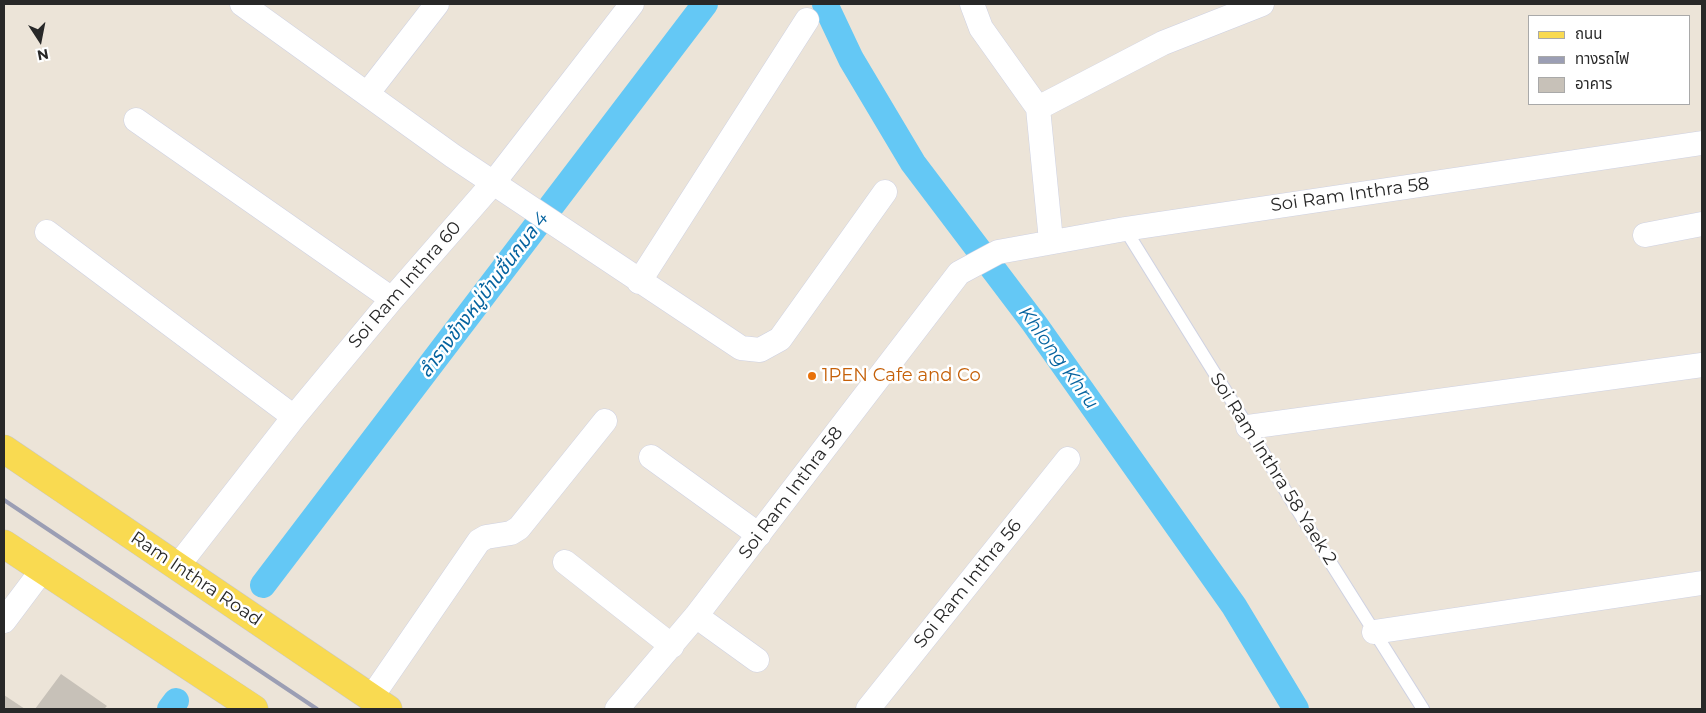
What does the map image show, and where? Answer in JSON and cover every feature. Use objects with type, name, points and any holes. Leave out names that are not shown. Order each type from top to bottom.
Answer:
[{"type":"main road","name":"Ram Inthra Road","points":[[4,449],[380,704]]},
{"type":"main road","points":[[4,544],[254,709]]},
{"type":"street","points":[[367,94],[437,4]]},
{"type":"street","name":"Soi Ram Inthra 60","points":[[177,567],[294,417],[392,299],[494,182],[632,4]]},
{"type":"street","points":[[972,4],[981,28],[1038,108],[1051,241]]},
{"type":"street","points":[[1038,108],[1163,43],[1262,4]]},
{"type":"street","points":[[256,7],[367,94],[454,156],[639,282],[741,348],[760,350],[780,339],[885,192]]},
{"type":"street","points":[[639,282],[807,20]]},
{"type":"street","points":[[136,120],[392,299]]},
{"type":"street","name":"Soi Ram Inthra 58","points":[[617,709],[696,616],[959,273],[998,252],[1125,229],[1702,143]]},
{"type":"street","points":[[1645,235],[1702,224]]},
{"type":"street","points":[[47,232],[294,417]]},
{"type":"street","points":[[1248,427],[1702,365]]},
{"type":"street","points":[[380,704],[478,541],[486,537],[511,533],[519,528],[605,421]]},
{"type":"street","points":[[651,457],[759,535]]},
{"type":"street","name":"Soi Ram Inthra 56","points":[[868,709],[1068,459]]},
{"type":"street","points":[[565,562],[672,646]]},
{"type":"street","points":[[4,621],[43,569]]},
{"type":"street","points":[[1374,632],[1702,583]]},
{"type":"street","points":[[696,616],[757,660]]},
{"type":"lane","name":"Soi Ram Inthra 58 Yaek 2","points":[[1125,229],[1288,495],[1423,709]]},
{"type":"building","points":[[61,674],[107,706],[104,709],[35,709]]},
{"type":"building","points":[[4,695],[25,709],[4,709]]},
{"type":"waterway","name":"ลำรางข้างหมู่บ้านชื่นกมล 4","points":[[263,585],[705,4]]},
{"type":"waterway","name":"Khlong Khru","points":[[825,4],[851,59],[913,163],[1034,323],[1234,606],[1296,709]]},
{"type":"waterway","name":"ลำรางข้างหมู่บ้านชื่นกมล 4","points":[[170,709],[176,701]]},
{"type":"railway","points":[[4,500],[317,709]]},
{"type":"place","name":"1PEN Cafe and Co","points":[[812,376]]}]
